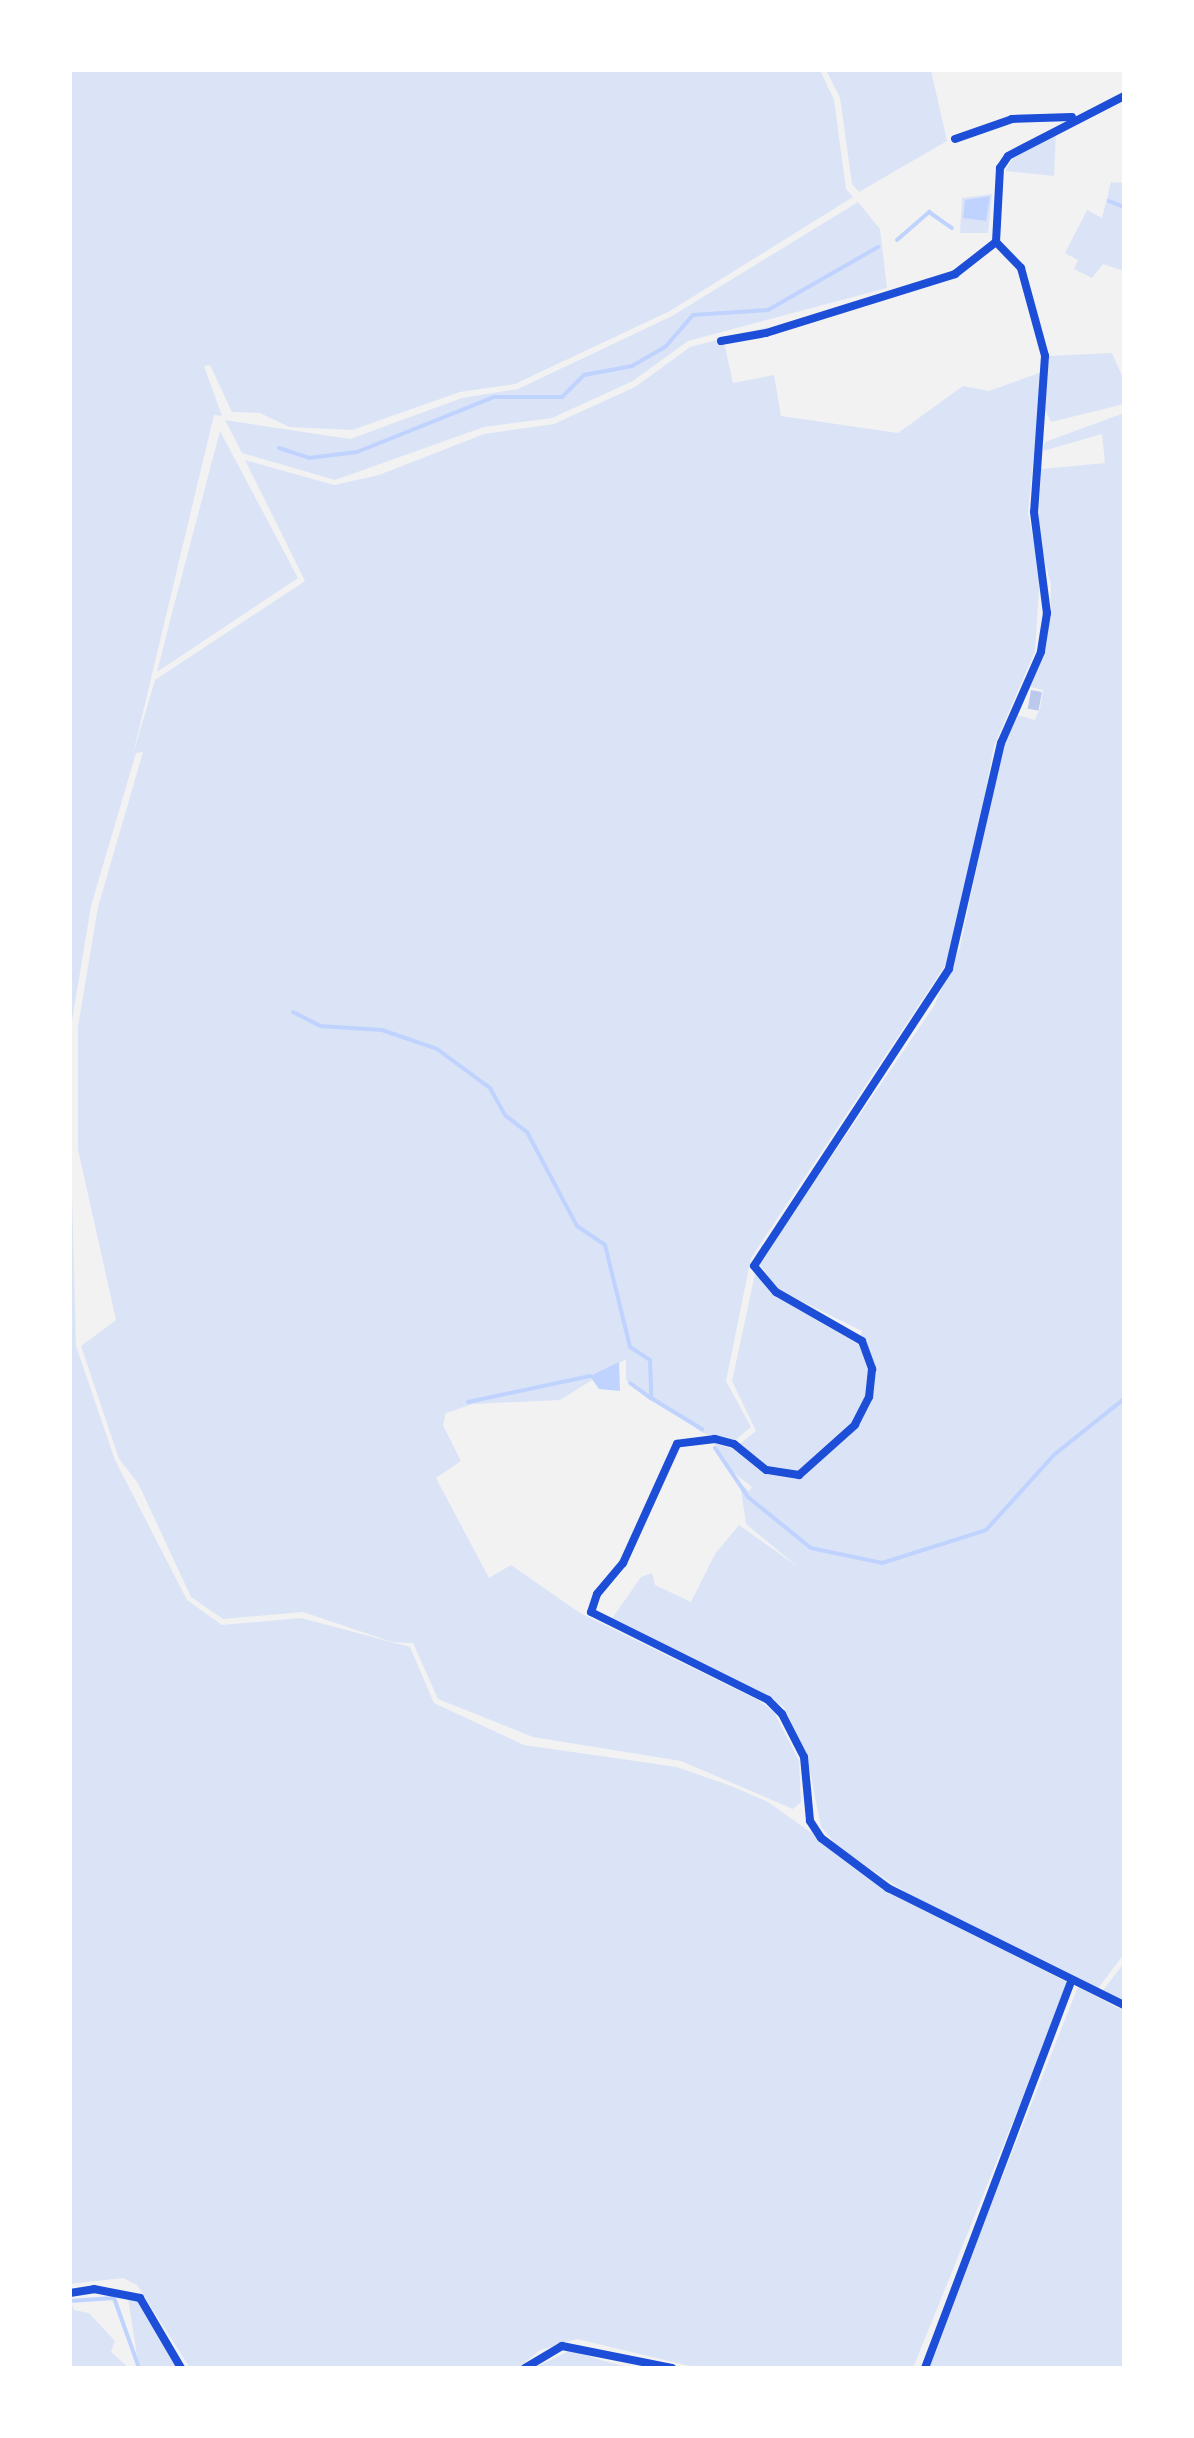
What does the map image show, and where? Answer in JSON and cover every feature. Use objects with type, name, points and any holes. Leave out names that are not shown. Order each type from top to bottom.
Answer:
[{"type":"street","points":[[1124,96],[1076,117],[1008,156],[1000,168],[996,242],[1021,268],[1045,356],[1034,512],[1046,614],[1041,652],[1001,743],[949,969],[756,1258],[761,1279],[862,1341],[872,1369],[863,1411],[818,1464],[798,1475],[766,1470],[734,1444],[716,1439],[677,1444],[623,1564],[597,1594],[591,1612],[768,1700],[782,1714],[804,1756],[810,1821],[834,1848],[888,1888],[1124,2005]]},
{"type":"street","points":[[955,139],[1012,119],[1076,117]]},
{"type":"street","points":[[720,341],[766,333],[955,274],[996,242]]},
{"type":"street","points":[[925,2368],[1072,1980]]},
{"type":"street","points":[[70,2293],[94,2290],[140,2298],[181,2368]]},
{"type":"street","points":[[525,2368],[562,2346],[672,2368]]},
{"type":"shaded area","points":[[70,70],[820,70],[834,100],[846,189],[853,197],[670,311],[515,384],[460,392],[352,430],[289,427],[260,413],[232,412],[210,365],[204,366],[222,416],[214,415],[133,754],[155,680],[305,581],[245,460],[334,485],[379,475],[484,434],[554,424],[635,387],[690,347],[768,327],[769,336],[724,342],[733,383],[774,375],[781,416],[898,433],[963,386],[989,391],[1042,372],[1028,513],[1040,574],[1035,651],[994,746],[965,902],[946,964],[751,1258],[726,1381],[751,1427],[732,1443],[703,1433],[626,1380],[626,1359],[560,1400],[473,1404],[446,1413],[443,1425],[461,1461],[436,1478],[489,1578],[511,1565],[580,1613],[758,1700],[774,1712],[799,1761],[801,1802],[793,1809],[681,1761],[533,1737],[438,1699],[413,1643],[392,1642],[303,1612],[223,1619],[191,1597],[138,1483],[119,1459],[81,1346],[116,1320],[78,1150],[78,1026],[98,907],[143,752],[136,753],[91,906],[71,1027],[72,1134],[70,1133]]},
{"type":"shaded area","points":[[826,70],[931,70],[947,141],[859,192],[852,184],[840,98]]},
{"type":"shaded area","points":[[1056,131],[1054,176],[1005,171],[1015,155]]},
{"type":"shaded area","points":[[1111,182],[1124,183],[1124,271],[1103,264],[1092,278],[1074,269],[1078,260],[1065,253],[1087,210],[1102,218]]},
{"type":"shaded area","points":[[992,194],[988,233],[960,233],[962,198]]},
{"type":"shaded area","points":[[858,202],[880,229],[887,288],[688,341],[633,381],[552,418],[484,427],[335,480],[242,453],[225,420],[350,439],[462,398],[518,389],[672,316]]},
{"type":"shaded area","points":[[1112,353],[1124,380],[1124,404],[1051,422],[1045,410],[1048,356]]},
{"type":"shaded area","points":[[1124,413],[1124,1954],[1097,1990],[908,1894],[839,1848],[821,1827],[807,1756],[784,1707],[611,1620],[641,1577],[652,1573],[655,1585],[691,1602],[715,1554],[739,1525],[798,1567],[746,1524],[740,1483],[749,1491],[752,1487],[729,1469],[714,1443],[733,1449],[756,1431],[732,1381],[755,1274],[776,1294],[858,1341],[862,1331],[777,1289],[759,1263],[934,1006],[960,947],[1003,743],[1017,715],[1035,720],[1040,708],[1043,690],[1031,687],[1050,620],[1051,585],[1038,535],[1041,469],[1105,463],[1102,434],[1043,451],[1045,442]]},
{"type":"shaded area","points":[[220,431],[298,578],[157,672],[172,613]]},
{"type":"shaded area","points":[[71,1155],[76,1346],[115,1460],[187,1600],[222,1625],[301,1618],[410,1647],[434,1703],[524,1745],[677,1767],[768,1802],[902,1897],[1069,1983],[913,2368],[698,2368],[577,2339],[540,2350],[518,2368],[190,2368],[137,2285],[123,2278],[70,2284]]},
{"type":"shaded area","points":[[1124,1963],[1124,2005],[1101,1993]]},
{"type":"shaded area","points":[[1078,1987],[1124,2011],[1124,2368],[926,2368]]},
{"type":"shaded area","points":[[127,2292],[143,2306],[177,2368],[139,2368]]},
{"type":"shaded area","points":[[70,2299],[74,2310],[89,2313],[115,2341],[111,2352],[129,2368],[70,2368]]},
{"type":"shaded area","points":[[571,2350],[604,2361],[632,2368],[534,2368]]},
{"type":"water","points":[[990,196],[986,221],[963,218],[965,200]]},
{"type":"water","points":[[619,1362],[620,1391],[599,1389],[590,1376]]},
{"type":"building","points":[[1031,690],[1042,692],[1039,711],[1028,709]]},
{"type":"waterway","points":[[1109,201],[1124,207]]},
{"type":"waterway","points":[[897,240],[929,212],[952,228]]},
{"type":"waterway","points":[[279,448],[309,458],[357,452],[494,397],[562,397],[584,375],[632,366],[666,346],[693,315],[768,310],[878,247]]},
{"type":"waterway","points":[[293,1012],[320,1026],[382,1030],[437,1049],[490,1088],[505,1115],[527,1132],[577,1226],[605,1245],[630,1347],[650,1360],[651,1398],[702,1429]]},
{"type":"waterway","points":[[468,1402],[590,1376]]},
{"type":"waterway","points":[[630,1383],[651,1398]]},
{"type":"waterway","points":[[715,1448],[748,1497],[811,1548],[882,1563],[986,1530],[1055,1454],[1124,1399]]},
{"type":"waterway","points":[[70,2301],[114,2298],[139,2368]]}]
